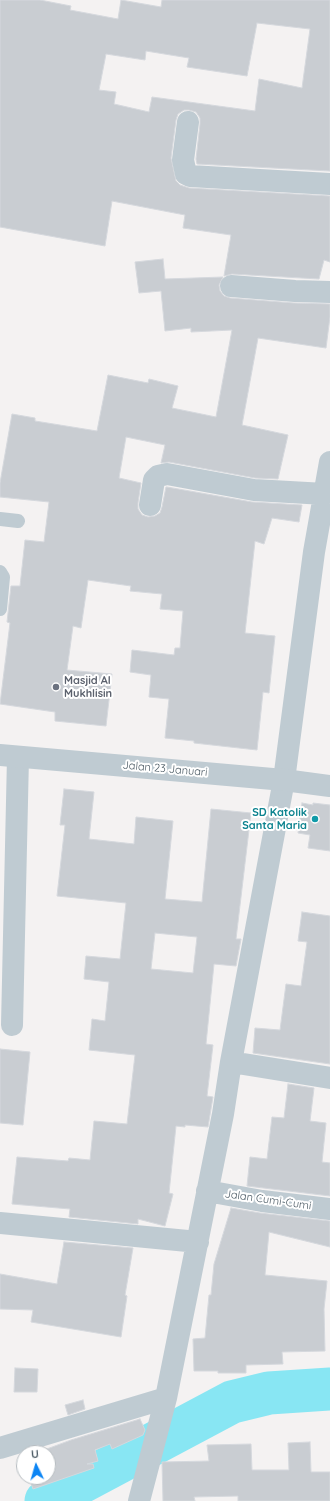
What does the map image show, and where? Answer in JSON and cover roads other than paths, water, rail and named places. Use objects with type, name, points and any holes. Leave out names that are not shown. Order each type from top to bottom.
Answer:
[{"type":"street","points":[[188,122],[183,160],[186,174],[190,176],[330,184]]},
{"type":"street","points":[[231,286],[330,292]]},
{"type":"street","points":[[139,1501],[164,1403],[223,1114],[231,1062],[284,780],[322,555],[325,494],[330,462]]},
{"type":"street","points":[[150,506],[154,480],[158,476],[167,474],[254,490],[325,494]]},
{"type":"street","points":[[9,756],[12,1026]]},
{"type":"street","name":"Jalan 23 Januari","points":[[9,756],[284,780],[330,786]]},
{"type":"street","points":[[231,1062],[330,1078]]},
{"type":"street","name":"Jalan Cumi-Cumi","points":[[207,1191],[262,1201],[330,1209]]},
{"type":"street","points":[[0,1223],[198,1242]]},
{"type":"street","points":[[0,1448],[164,1403]]},
{"type":"lane","points":[[0,519],[18,521]]},
{"type":"lane","points":[[0,572],[3,577],[0,609]]},
{"type":"waterway","points":[[46,1501],[232,1402],[269,1393],[330,1389]]},
{"type":"place","name":"Masjid Al Mukhlisin","points":[[56,687]]},
{"type":"place","name":"SD Katolik Santa Maria","points":[[315,819]]}]
